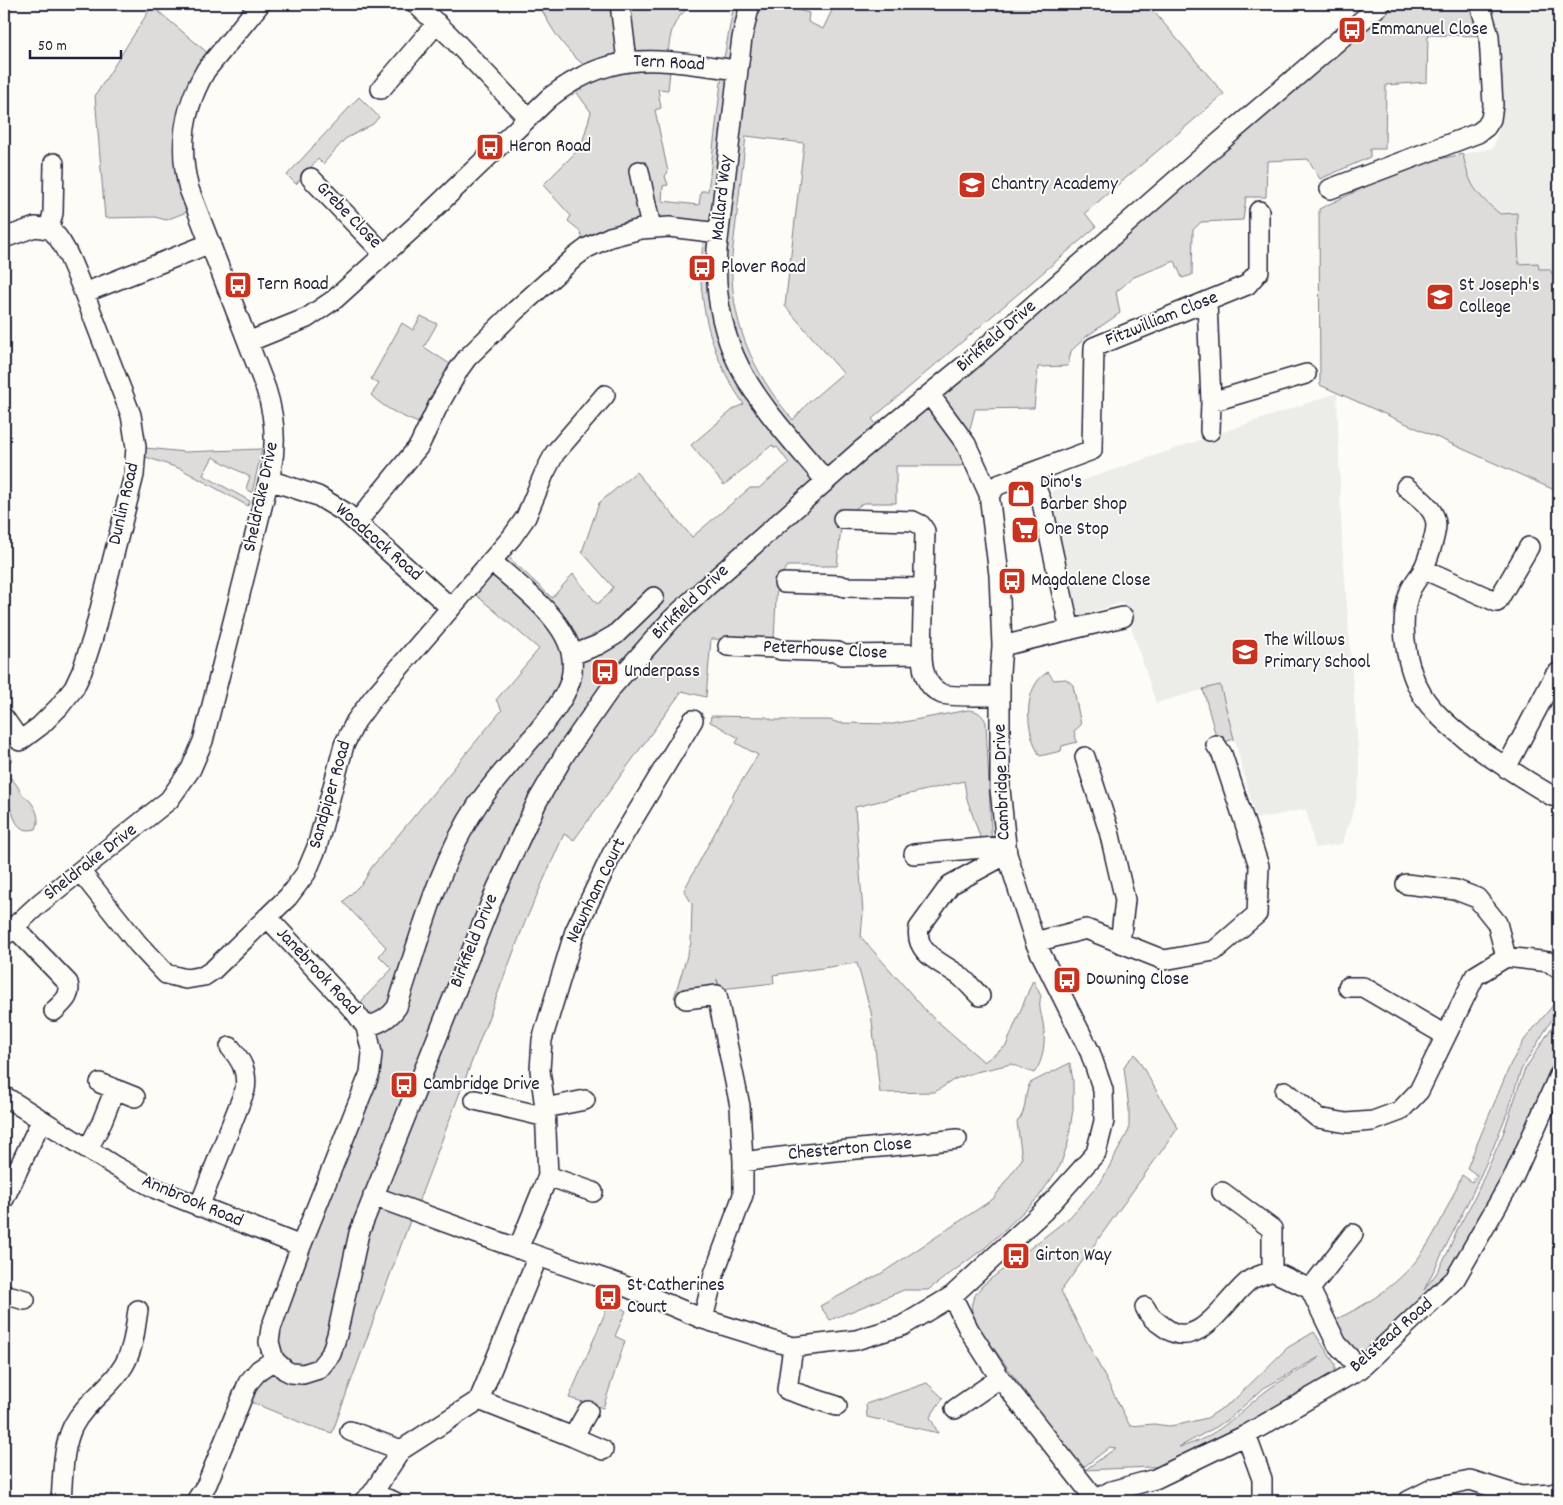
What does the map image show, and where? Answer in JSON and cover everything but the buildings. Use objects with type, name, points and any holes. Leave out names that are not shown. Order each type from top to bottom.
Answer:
[{"type":"street","name":"Sheldrake Drive","points":[[9,931],[80,871],[160,809],[176,791],[191,769],[203,741],[269,480],[275,448],[274,418],[266,389],[189,189],[185,168],[184,143],[188,110],[193,95],[206,70],[260,4]]},
{"type":"street","points":[[416,4],[437,23],[528,118]]},
{"type":"street","points":[[620,4],[627,61]]},
{"type":"street","name":"Mallard Way","points":[[750,4],[742,38],[719,233],[716,264],[717,295],[725,330],[745,380],[766,410],[826,481]]},
{"type":"street","name":"Birkfield Drive","points":[[274,1360],[284,1370],[302,1374],[319,1369],[328,1360],[337,1335],[359,1233],[496,890],[537,802],[566,754],[611,688],[656,635],[705,588],[860,451],[930,396],[1207,153],[1381,4]]},
{"type":"street","points":[[1330,189],[1478,133],[1486,127],[1493,105],[1489,36],[1480,4]]},
{"type":"street","points":[[381,89],[437,23]]},
{"type":"street","name":"Tern Road","points":[[248,342],[290,326],[322,309],[384,254],[549,98],[573,81],[602,68],[627,61],[661,61],[738,70]]},
{"type":"street","points":[[4,238],[35,227],[49,229],[53,213],[54,163]]},
{"type":"street","points":[[639,171],[651,227]]},
{"type":"street","name":"Grebe Close","points":[[311,178],[384,254]]},
{"type":"street","name":"Fitzwilliam Close","points":[[988,494],[998,484],[1092,450],[1094,348],[1247,285],[1259,272],[1259,211]]},
{"type":"street","points":[[357,522],[419,446],[438,406],[459,369],[479,345],[582,251],[622,233],[651,227],[669,227],[719,233]]},
{"type":"street","name":"Dunlin Road","points":[[4,718],[20,741],[49,718],[74,688],[84,666],[136,465],[136,439],[129,407],[60,238],[49,229]]},
{"type":"street","points":[[84,293],[210,243]]},
{"type":"street","points":[[1207,302],[1210,431]]},
{"type":"street","points":[[1210,402],[1306,374]]},
{"type":"street","name":"Sandpiper Road","points":[[80,871],[138,944],[166,974],[178,978],[195,979],[209,974],[295,889],[310,865],[317,847],[344,745],[356,721],[373,698],[512,537],[526,517],[555,453],[605,395]]},
{"type":"street","name":"Cambridge Drive","points":[[373,1196],[622,1285],[703,1320],[793,1347],[856,1340],[902,1326],[952,1296],[1044,1211],[1096,1153],[1104,1121],[1103,1090],[1090,1052],[1035,942],[1006,850],[1000,789],[1000,672],[1002,646],[999,575],[988,494],[966,444],[930,396]]},
{"type":"street","points":[[1030,473],[1042,502],[1070,630]]},
{"type":"street","name":"Woodcock Road","points":[[269,480],[318,496],[336,506],[357,522],[451,608]]},
{"type":"street","points":[[1406,487],[1428,506],[1436,524],[1423,569],[1410,591],[1404,619],[1406,651],[1413,676],[1430,706],[1454,730],[1506,768],[1552,796],[1559,797]]},
{"type":"street","points":[[844,519],[913,521],[921,525],[925,531],[922,668],[929,684],[942,694],[1000,696]]},
{"type":"street","points":[[1423,569],[1497,602],[1529,547]]},
{"type":"street","points":[[201,1500],[248,1383],[259,1370],[274,1360],[269,1342],[271,1328],[301,1246],[370,1073],[372,1053],[366,1028],[389,1017],[397,1007],[432,898],[448,857],[479,803],[559,704],[570,680],[572,655],[565,634],[554,619],[491,561]]},
{"type":"street","points":[[784,583],[839,585],[846,587],[924,588]]},
{"type":"street","name":"Birkfield Drive","points":[[572,655],[610,639],[632,620],[654,596]]},
{"type":"street","points":[[1002,646],[1124,617]]},
{"type":"street","name":"Peterhouse Close","points":[[728,646],[838,652],[843,655],[922,654]]},
{"type":"street","points":[[1506,768],[1555,675],[1559,672]]},
{"type":"street","name":"Newnham Court","points":[[518,1249],[548,1176],[546,1112],[540,1070],[542,1040],[575,931],[612,854],[693,720]]},
{"type":"street","points":[[1035,942],[1086,929],[1164,960],[1214,951],[1257,914],[1259,866],[1222,754],[1216,745]]},
{"type":"street","points":[[1085,757],[1109,831],[1125,900],[1120,944]]},
{"type":"street","points":[[914,854],[1006,850]]},
{"type":"street","points":[[980,996],[961,977],[931,957],[922,946],[918,936],[919,928],[950,885],[1006,850]]},
{"type":"street","points":[[1406,884],[1456,890],[1477,898],[1497,924],[1506,957]]},
{"type":"street","name":"Janebrook Road","points":[[267,917],[355,1012],[366,1028]]},
{"type":"street","points":[[9,931],[68,983],[68,996],[54,1011]]},
{"type":"street","points":[[1285,1091],[1318,1118],[1347,1123],[1373,1121],[1400,1111],[1419,1091],[1475,976],[1506,957],[1549,962],[1559,969]]},
{"type":"street","points":[[1348,987],[1363,987],[1445,1036]]},
{"type":"street","points":[[686,999],[718,995],[740,1106],[743,1162],[743,1195],[714,1274],[703,1320]]},
{"type":"street","points":[[200,1208],[245,1090],[246,1077],[244,1066],[230,1047]]},
{"type":"street","name":"Belstead Road","points":[[1094,1500],[1112,1491],[1155,1479],[1246,1435],[1360,1368],[1455,1279],[1514,1176],[1559,1075]]},
{"type":"street","points":[[88,1150],[101,1124],[107,1086],[135,1096]]},
{"type":"street","name":"Annbrook Road","points":[[4,1096],[139,1180],[200,1208],[301,1246]]},
{"type":"street","points":[[475,1100],[546,1112],[585,1100]]},
{"type":"street","points":[[4,1199],[42,1121]]},
{"type":"street","name":"Chesterton Close","points":[[743,1162],[775,1157],[957,1139]]},
{"type":"street","points":[[548,1176],[593,1192]]},
{"type":"street","points":[[1222,1192],[1272,1229],[1272,1271]]},
{"type":"street","points":[[1310,1289],[1353,1234]]},
{"type":"street","points":[[393,1501],[368,1498],[401,1450],[479,1400],[538,1256]]},
{"type":"street","points":[[1145,1307],[1149,1316],[1171,1332],[1188,1334],[1201,1330],[1250,1279],[1272,1271],[1310,1289],[1337,1344],[1360,1368]]},
{"type":"street","points":[[952,1296],[969,1330],[1000,1378],[1094,1500]]},
{"type":"street","points":[[61,1501],[64,1463],[69,1437],[86,1407],[125,1364],[132,1344],[138,1310]]},
{"type":"street","points":[[793,1347],[787,1390],[837,1406]]},
{"type":"street","points":[[955,1409],[1000,1378]]},
{"type":"street","points":[[479,1400],[573,1436],[603,1450]]},
{"type":"street","points":[[573,1436],[588,1411]]},
{"type":"street","points":[[350,1431],[401,1450]]},
{"type":"street","points":[[1246,1435],[1262,1479],[1262,1501]]},
{"type":"street","points":[[1408,1501],[1434,1488],[1470,1480],[1521,1496],[1552,1494],[1559,1491]]},
{"type":"shaded area","points":[[539,4],[687,4],[686,10],[676,21],[671,33],[667,61],[671,62],[668,90],[658,89],[661,108],[655,110],[668,172],[665,176],[668,185],[663,186],[662,201],[699,205],[701,191],[708,191],[724,58],[734,4],[786,4],[790,8],[809,13],[808,22],[823,29],[835,4],[1143,4],[1149,6],[1224,94],[1085,213],[1096,227],[872,419],[883,432],[1381,4],[1480,4],[1489,36],[1428,35],[1427,82],[1386,85],[1385,149],[1370,149],[1370,157],[1320,179],[1308,159],[1267,161],[1266,197],[1246,197],[1243,220],[1201,222],[1193,230],[1192,275],[1182,278],[1175,261],[1134,277],[1116,292],[1120,313],[1087,336],[1071,351],[1068,366],[1038,367],[1034,408],[975,409],[966,444],[974,463],[960,466],[896,466],[896,503],[863,503],[842,519],[837,566],[788,566],[777,579],[774,640],[711,639],[706,697],[682,691],[574,840],[564,834],[525,922],[411,1218],[332,1433],[307,1425],[241,1398],[264,1367],[261,1350],[370,1073],[355,1012],[364,998],[392,969],[379,956],[386,947],[343,902],[364,881],[371,868],[502,710],[496,700],[539,649],[468,588],[501,550],[552,598],[573,574],[597,604],[608,595],[613,587],[582,552],[599,503],[636,472],[692,537],[750,488],[759,488],[789,463],[777,447],[775,448],[772,445],[724,485],[691,445],[735,408],[744,404],[720,361],[705,315],[701,282],[703,239],[669,227],[587,248],[579,230],[568,221],[571,216],[543,185],[581,147],[591,112],[575,90],[592,71],[568,50]],"holes":[[[746,136],[804,143],[785,306],[843,373],[808,403],[793,420],[778,402],[766,383],[746,344],[734,302],[732,256]]]},
{"type":"shaded area","name":"St Joseph's College","points":[[1480,4],[1559,4],[1559,492],[1320,385],[1319,209],[1411,165],[1493,148],[1501,120],[1489,36]]},
{"type":"shaded area","points":[[152,6],[215,59],[188,110],[197,208],[166,220],[155,217],[105,218],[95,96]]},
{"type":"shaded area","points":[[359,97],[379,117],[373,124],[345,139],[323,164],[318,159],[296,184],[287,175]]},
{"type":"shaded area","name":"St Joseph's College","points":[[1463,154],[1468,174],[1479,194],[1500,214],[1517,213],[1519,264],[1538,263],[1539,269],[1549,269],[1559,283],[1559,492],[1320,385],[1319,209],[1411,165]]},
{"type":"shaded area","points":[[421,316],[437,324],[424,347],[453,366],[421,424],[394,412],[376,400],[371,395],[379,384],[371,379],[402,323],[413,330]]},
{"type":"shaded area","name":"The Willows Primary School","points":[[1337,393],[1342,542],[1360,774],[1355,806],[1342,844],[1315,848],[1306,809],[1256,819],[1220,685],[1156,703],[1123,602],[1074,618],[1052,491]]},
{"type":"shaded area","points":[[136,447],[185,452],[262,449],[252,493],[246,488],[250,477],[213,457],[203,475],[250,501],[248,506],[181,469],[137,454]]},
{"type":"shaded area","points":[[1048,672],[1054,680],[1066,679],[1073,685],[1081,725],[1074,731],[1077,742],[1062,746],[1061,751],[1040,756],[1035,746],[1029,723],[1030,699],[1033,688],[1039,679]]},
{"type":"shaded area","points":[[1220,685],[1234,739],[1218,744],[1203,689]]},
{"type":"shaded area","points":[[968,710],[979,713],[986,722],[992,851],[985,851],[967,799],[964,781],[855,807],[863,913],[861,937],[928,1013],[984,1062],[1006,1046],[1033,980],[1041,996],[1040,1006],[1044,1035],[1042,1056],[1034,1073],[1011,1064],[955,1079],[935,1092],[880,1093],[871,1012],[857,963],[773,975],[774,983],[721,989],[721,993],[717,979],[719,993],[674,998],[691,943],[692,904],[684,890],[732,801],[733,795],[758,755],[736,743],[739,738],[710,722],[711,716],[893,724]]},
{"type":"shaded area","points":[[4,747],[11,754],[12,760],[5,766],[5,773],[34,806],[38,818],[36,829],[28,830],[18,825],[4,796]]},
{"type":"shaded area","points":[[1559,998],[1559,1012],[1554,1016],[1521,1070],[1508,1111],[1493,1148],[1424,1290],[1447,1254],[1457,1230],[1475,1197],[1503,1134],[1524,1071],[1559,1016],[1559,1072],[1468,1265],[1371,1358],[1355,1357],[1327,1323],[1369,1302],[1395,1282],[1417,1260],[1436,1230],[1462,1175],[1472,1182],[1477,1175],[1467,1168],[1511,1063],[1525,1039]]},
{"type":"shaded area","points":[[1135,1054],[1178,1128],[1061,1291],[1130,1426],[1154,1424],[1169,1426],[1207,1418],[1233,1401],[1287,1348],[1314,1332],[1335,1364],[1335,1372],[1330,1386],[1194,1465],[1085,1470],[1116,1448],[1110,1447],[1081,1469],[981,1331],[971,1308],[974,1297],[983,1285],[1070,1217],[1101,1182],[1129,1130],[1129,1109],[1124,1067]],"holes":[[[1321,1356],[1266,1391],[1215,1432],[1179,1447],[1231,1417],[1264,1388]]]},
{"type":"shaded area","points":[[1070,1063],[1073,1081],[1073,1109],[1068,1143],[1060,1166],[1038,1198],[986,1247],[928,1290],[904,1290],[830,1320],[820,1306],[882,1273],[993,1199],[1022,1159],[1017,1122],[1023,1113],[1030,1083]]},
{"type":"shaded area","points":[[610,1301],[626,1311],[615,1336],[625,1341],[603,1408],[569,1398]]},
{"type":"shaded area","points":[[927,1383],[943,1398],[930,1417],[938,1433],[867,1417],[866,1404]]},
{"type":"place","name":"Emmanuel Close","points":[[1352,30]]},
{"type":"place","name":"Heron Road","points":[[490,147]]},
{"type":"place","name":"Chantry Academy","points":[[972,185]]},
{"type":"place","name":"Plover Road","points":[[702,268]]},
{"type":"place","name":"Tern Road","points":[[238,285]]},
{"type":"place","name":"St Joseph's College","points":[[1440,297]]},
{"type":"place","name":"Dino's Barber Shop","points":[[1021,494]]},
{"type":"place","name":"One Stop","points":[[1025,530]]},
{"type":"place","name":"Magdalene Close","points":[[1012,581]]},
{"type":"place","name":"The Willows Primary School","points":[[1245,652]]},
{"type":"place","name":"Underpass","points":[[605,672]]},
{"type":"place","name":"Downing Close","points":[[1067,980]]},
{"type":"place","name":"Cambridge Drive","points":[[404,1085]]},
{"type":"place","name":"Girton Way","points":[[1016,1256]]},
{"type":"place","name":"St Catherines Court","points":[[608,1297]]}]
